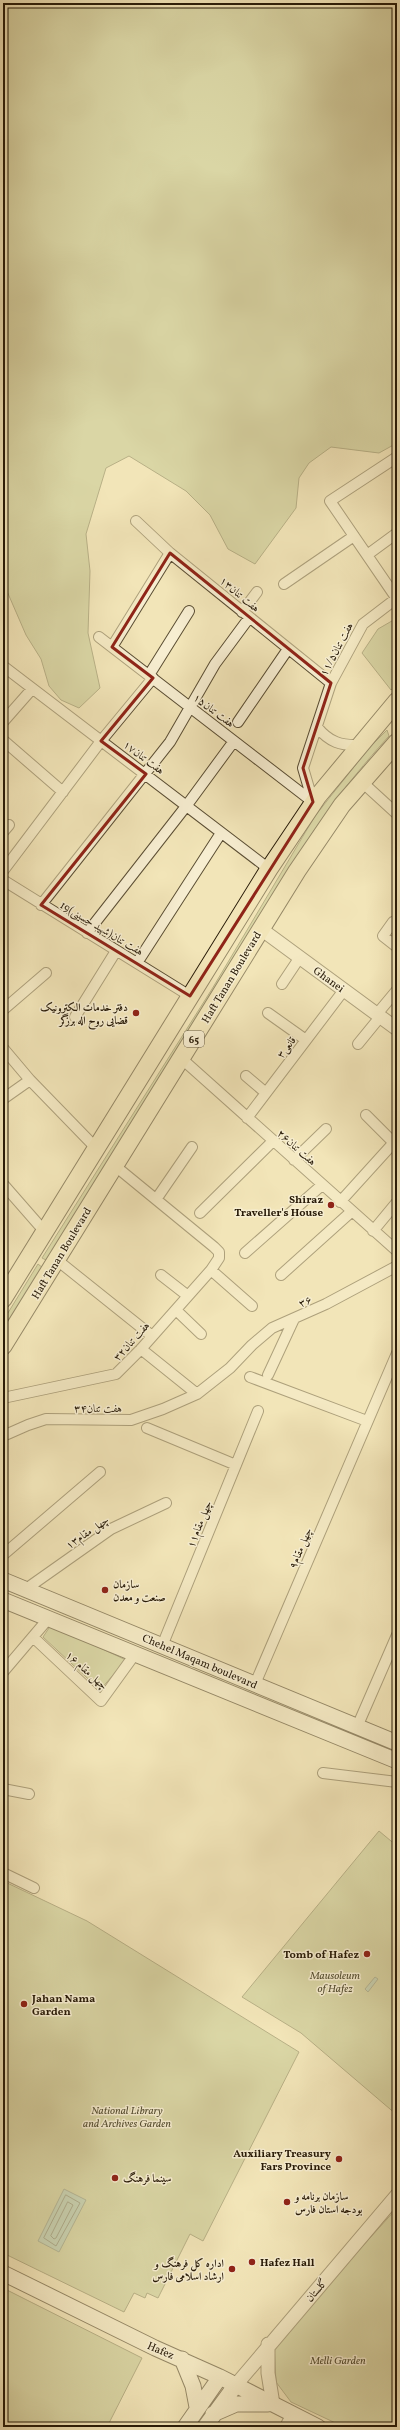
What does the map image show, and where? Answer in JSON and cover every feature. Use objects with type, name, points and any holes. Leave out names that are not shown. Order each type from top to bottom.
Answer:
[{"type":"main road","name":"65","points":[[3,1298],[269,869],[313,802],[360,745],[395,709]]},
{"type":"main road","name":"Haft Tanan Boulevard","points":[[3,1346],[114,1165],[182,1059],[261,929],[325,829],[362,782],[397,742]]},
{"type":"main road","name":"Chehel Maqam boulevard","points":[[3,1580],[397,1743]]},
{"type":"main road","name":"Chehel Maqam boulevard","points":[[3,1600],[397,1760]]},
{"type":"main road","name":"Hafez","points":[[3,2273],[155,2348],[220,2377],[318,2427]]},
{"type":"main road","points":[[182,2359],[193,2386],[197,2407]]},
{"type":"main road","points":[[185,2427],[197,2407],[220,2377]]},
{"type":"main road","points":[[205,2427],[213,2414],[235,2386]]},
{"type":"main road","points":[[213,2414],[236,2404],[273,2404]]},
{"type":"street","points":[[397,457],[330,501],[397,599]]},
{"type":"street","name":"۱۳هفت تنان","points":[[136,521],[170,553],[331,683]]},
{"type":"street","points":[[367,555],[397,533]]},
{"type":"street","points":[[284,584],[354,536]]},
{"type":"street","points":[[112,647],[170,553]]},
{"type":"street","points":[[41,906],[170,742],[215,664],[246,615],[257,592]]},
{"type":"street","name":"۱۱/۵هفت تنان","points":[[317,727],[331,683],[363,624],[397,599]]},
{"type":"street","points":[[3,871],[151,677],[189,611]]},
{"type":"street","name":"هفت تنان۱۵","points":[[99,637],[313,802]]},
{"type":"street","points":[[238,722],[255,695],[288,649]]},
{"type":"street","name":"هفت تنان۱۷","points":[[3,666],[269,869]]},
{"type":"street","points":[[3,722],[32,689]]},
{"type":"street","points":[[313,802],[303,768],[317,727],[333,742],[346,746],[360,745]]},
{"type":"street","points":[[3,740],[63,792]]},
{"type":"street","points":[[87,933],[187,806],[234,741]]},
{"type":"street","points":[[362,782],[397,814]]},
{"type":"street","points":[[137,963],[221,833]]},
{"type":"street","name":"19هفت تنان(شهید حسینی)","points":[[3,880],[41,906],[190,996]]},
{"type":"street","points":[[393,922],[383,936],[397,947]]},
{"type":"street","name":"Ghanei","points":[[261,929],[397,1029]]},
{"type":"street","points":[[75,1017],[116,951]]},
{"type":"street","points":[[282,984],[300,957]]},
{"type":"street","points":[[3,1010],[46,973]]},
{"type":"street","name":"۳قانعی","points":[[247,1118],[344,990]]},
{"type":"street","points":[[358,1044],[397,990]]},
{"type":"street","points":[[268,1013],[306,1040]]},
{"type":"street","points":[[3,1048],[30,1080],[96,1148]]},
{"type":"street","name":"هفت تنان۲۶","points":[[182,1059],[351,1212],[397,1251]]},
{"type":"street","points":[[246,1076],[266,1093]]},
{"type":"street","points":[[3,1099],[30,1080]]},
{"type":"street","points":[[340,1202],[396,1142],[366,1115]]},
{"type":"street","points":[[294,1160],[326,1129]]},
{"type":"street","points":[[200,1213],[273,1141]]},
{"type":"street","points":[[114,1165],[157,1198],[192,1147]]},
{"type":"street","points":[[3,1184],[45,1232]]},
{"type":"street","points":[[245,1253],[322,1185]]},
{"type":"street","name":"هفت تنان۳۲","points":[[3,1398],[116,1374],[141,1349],[211,1270],[219,1258],[219,1252],[157,1198]]},
{"type":"street","points":[[373,1231],[397,1202]]},
{"type":"street","points":[[281,1275],[351,1212]]},
{"type":"street","points":[[57,1260],[152,1336]]},
{"type":"street","name":"۳۶","points":[[230,1368],[252,1345],[272,1328],[294,1319],[397,1266]]},
{"type":"street","points":[[211,1270],[252,1306]]},
{"type":"street","points":[[161,1275],[188,1296]]},
{"type":"street","points":[[176,1310],[201,1334]]},
{"type":"street","points":[[268,1375],[294,1319]]},
{"type":"street","points":[[141,1349],[197,1394]]},
{"type":"street","name":"چهل مقام۹","points":[[256,1684],[366,1421],[397,1353]]},
{"type":"street","name":"هفت تنان۳۴","points":[[3,1436],[28,1425],[46,1420],[131,1420],[197,1394],[230,1368]]},
{"type":"street","points":[[250,1377],[366,1421]]},
{"type":"street","name":"چهل مقام۱۱","points":[[162,1646],[258,1411]]},
{"type":"street","points":[[147,1428],[236,1465]]},
{"type":"street","points":[[3,1555],[100,1472]]},
{"type":"street","name":"چهل مقام۱۳","points":[[26,1589],[111,1529],[166,1503]]},
{"type":"street","points":[[3,1672],[48,1618]]},
{"type":"street","points":[[357,1727],[397,1635]]},
{"type":"street","name":"چهل مقام ۱۶","points":[[33,1637],[101,1700],[135,1654]]},
{"type":"street","points":[[323,1773],[397,1782]]},
{"type":"street","points":[[3,1789],[29,1794]]},
{"type":"street","points":[[3,1873],[34,1888]]},
{"type":"street","name":"گلستان","points":[[235,2386],[268,2344],[397,2194]]},
{"type":"street","points":[[268,2344],[268,2373],[273,2404]]},
{"type":"street","points":[[285,2427],[292,2413]]},
{"type":"highlighted area","points":[[170,553],[331,683],[303,768],[313,802],[190,996],[41,905],[146,774],[101,741],[153,678],[112,647]]},
{"type":"green space","points":[[3,3],[397,3],[397,443],[379,453],[331,447],[309,463],[299,478],[296,508],[255,564],[228,549],[210,515],[186,491],[129,456],[106,468],[86,534],[90,571],[88,633],[100,688],[79,708],[61,700],[49,686],[41,659],[26,635],[3,582]]},
{"type":"green space","points":[[397,618],[397,684],[391,690],[362,653],[378,629]]},
{"type":"green space","points":[[387,730],[389,736],[355,775],[297,856],[271,901],[48,1261],[42,1258],[212,989],[315,816],[369,748]]},
{"type":"green space","points":[[38,1264],[43,1268],[3,1332],[3,1321]]},
{"type":"green space","points":[[51,1625],[126,1660],[100,1690],[43,1637]]},
{"type":"green space","name":"Mausoleum of Hafez","points":[[379,1831],[397,1846],[397,2115],[301,2033],[242,1997]]},
{"type":"green space","name":"National Library and Archives Garden","points":[[3,1881],[87,1921],[299,2052],[203,2241],[190,2234],[158,2298],[147,2293],[145,2298],[134,2293],[124,2312],[3,2253]]},
{"type":"green space","name":"Melli Garden","points":[[397,2208],[397,2427],[344,2427],[291,2402],[276,2382],[274,2344]]},
{"type":"green space","points":[[3,2288],[142,2358],[107,2427],[3,2427]]},
{"type":"water","points":[[375,1977],[378,1979],[368,1992],[365,1989]]},
{"type":"water","points":[[64,2189],[86,2200],[59,2252],[38,2241]]},
{"type":"place","name":"دفتر خدمات الکترونیک قضایی روح اله برزگر","points":[[136,1013]]},
{"type":"place","name":"Shiraz Traveller's House","points":[[331,1205]]},
{"type":"place","name":"سازمان صنعت و معدن","points":[[105,1590]]},
{"type":"place","name":"Tomb of Hafez","points":[[367,1954]]},
{"type":"place","name":"Jahan Nama Garden","points":[[24,2004]]},
{"type":"place","name":"Auxiliary Treasury Fars Province","points":[[339,2159]]},
{"type":"place","name":"سینما فرهنگ","points":[[115,2178]]},
{"type":"place","name":"سازمان برنامه و بودجه استان فارس","points":[[287,2202]]},
{"type":"place","name":"Hafez Hall","points":[[252,2262]]},
{"type":"place","name":"اداره کل فرهنگ و ارشاد اسلامی فارس","points":[[232,2269]]}]
